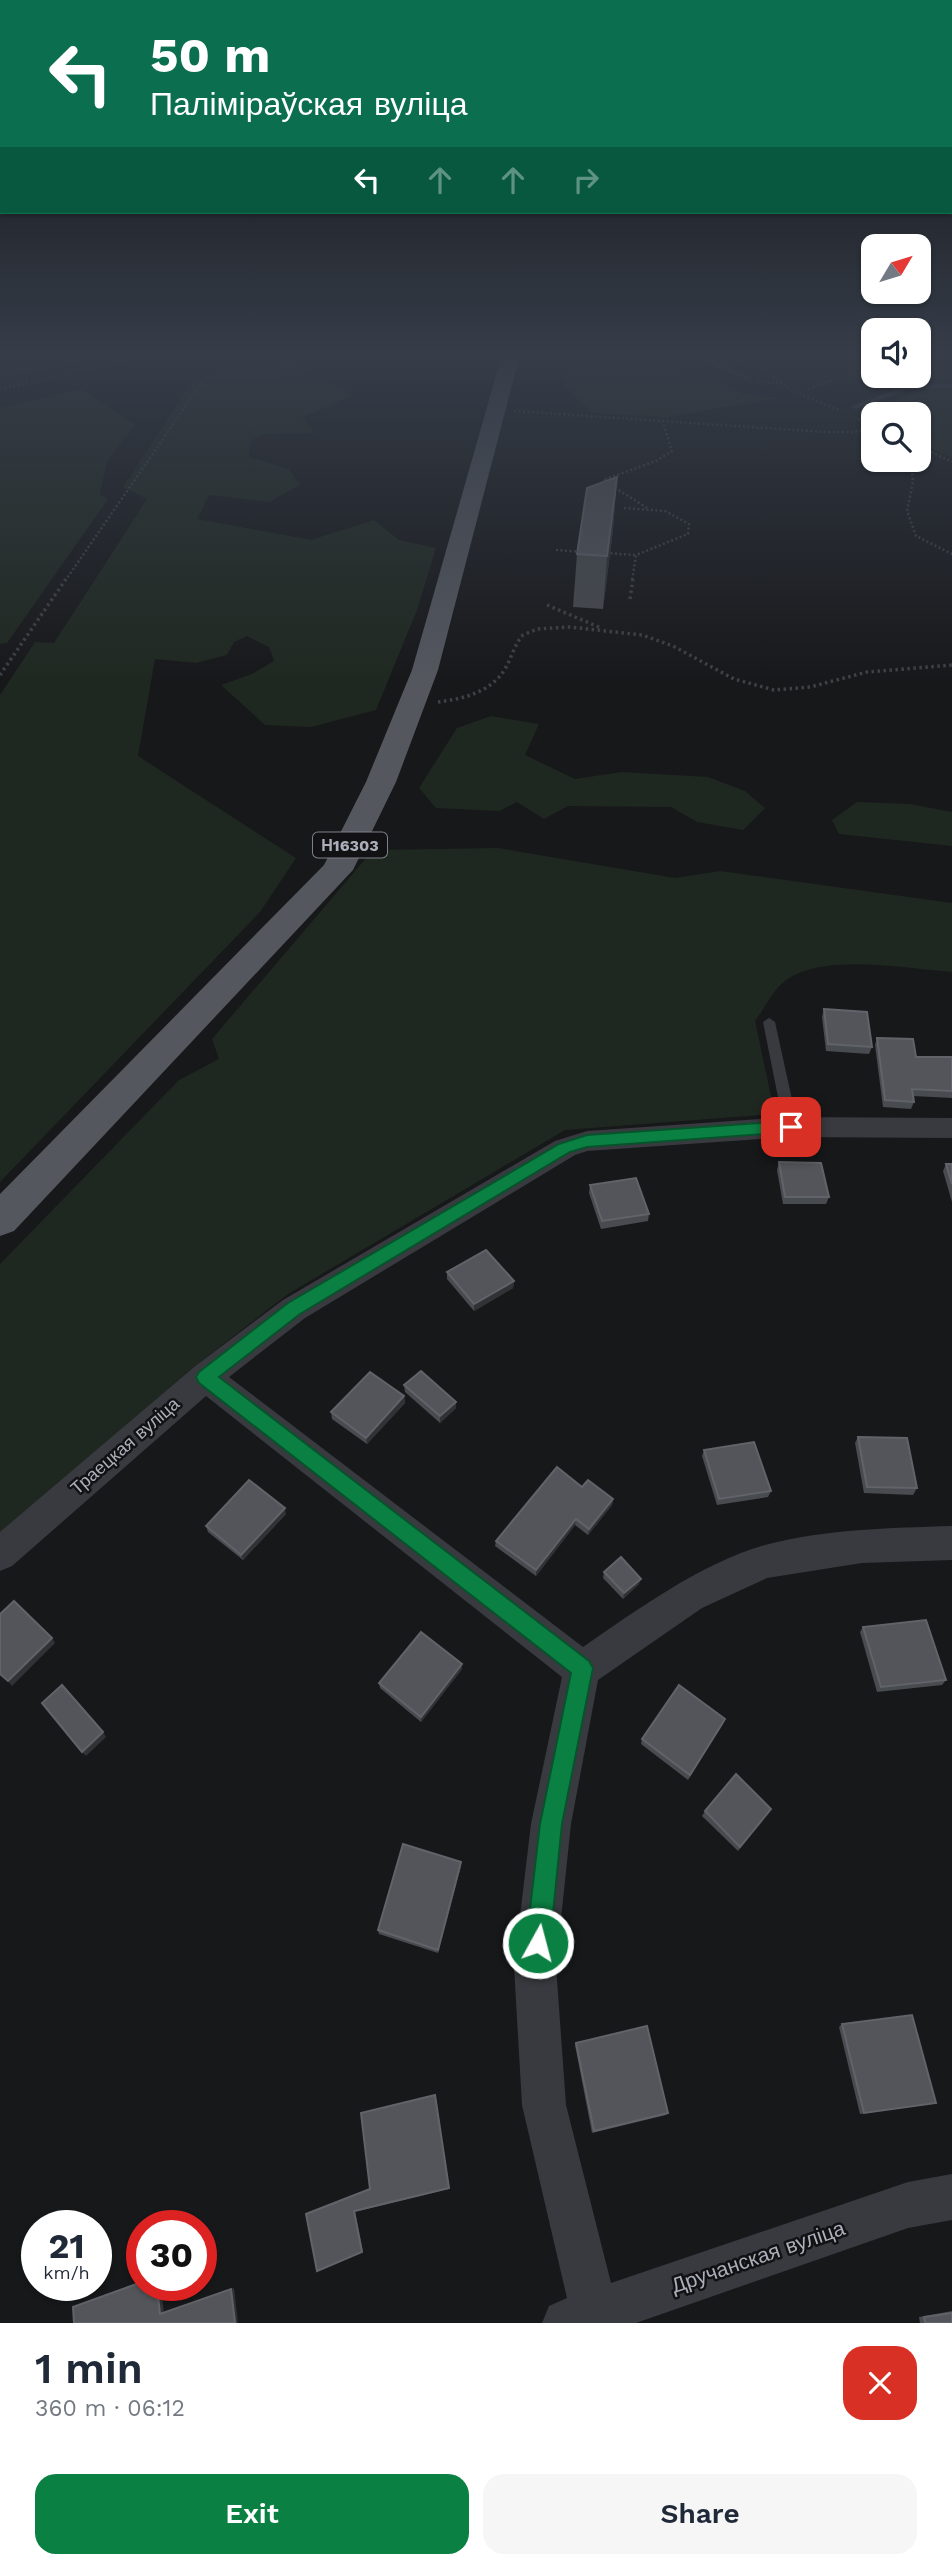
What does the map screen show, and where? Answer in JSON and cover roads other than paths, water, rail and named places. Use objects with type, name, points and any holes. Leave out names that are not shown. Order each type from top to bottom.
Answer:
[{"type":"main road","name":"Н16303","points":[[0,1220],[337,870],[381,782],[425,670],[481,466]]},
{"type":"street","name":"Траецкая вуліца","points":[[0,1554],[205,1377],[294,1308],[565,1148],[587,1141],[791,1127],[952,1128]]},
{"type":"street","points":[[205,1377],[582,1668]]},
{"type":"street","points":[[586,2320],[544,2105],[535,1966],[551,1824],[582,1668],[689,1597],[765,1562],[862,1546],[952,1543]]},
{"type":"street","name":"Дручанская вуліца","points":[[586,2320],[908,2205],[952,2197]]},
{"type":"lane","points":[[769,1022],[791,1127]]}]
